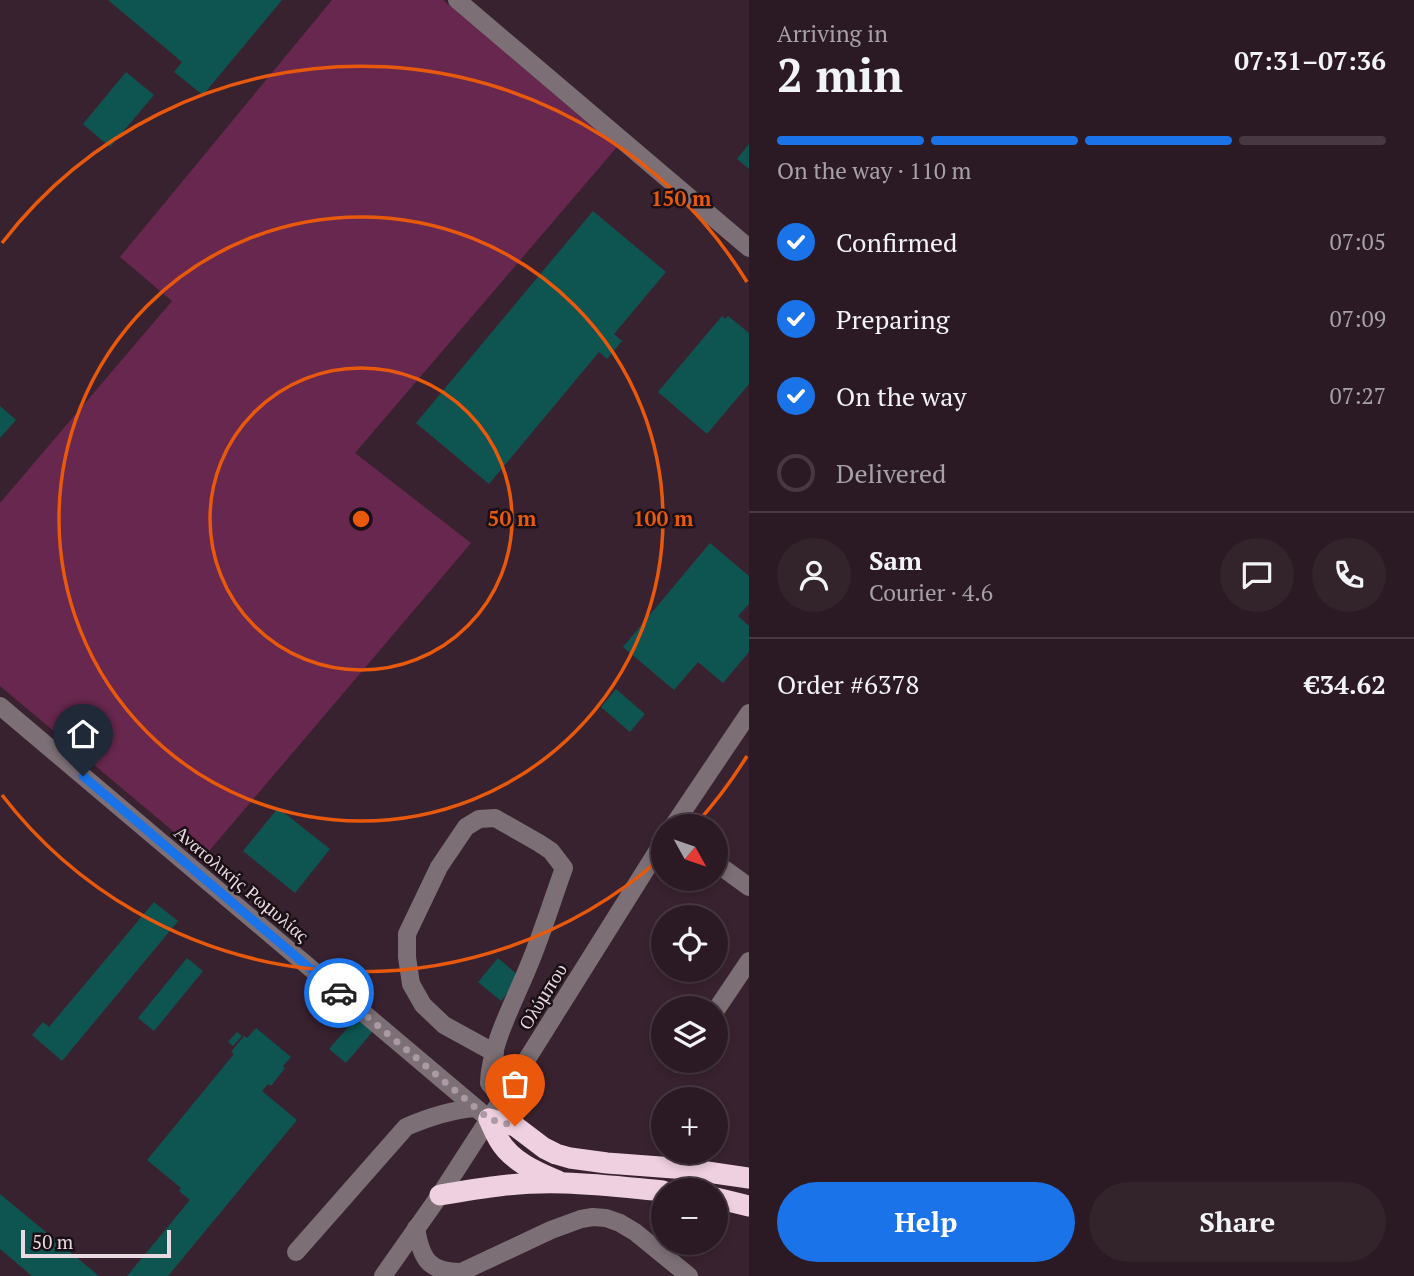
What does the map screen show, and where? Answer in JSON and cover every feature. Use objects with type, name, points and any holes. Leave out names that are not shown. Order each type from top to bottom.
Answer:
[{"type":"highway","points":[[482,1114],[515,1126],[544,1148],[570,1158],[749,1178]]},
{"type":"highway","points":[[482,1114],[510,1153],[528,1168],[562,1183]]},
{"type":"highway","points":[[440,1195],[515,1184],[562,1183],[651,1190]]},
{"type":"highway","points":[[728,1201],[749,1206]]},
{"type":"street","points":[[457,0],[749,247]]},
{"type":"street","name":"Ανατολικής Ρωμυλίας","points":[[0,706],[482,1114]]},
{"type":"street","points":[[681,814],[749,713]]},
{"type":"street","points":[[495,1053],[444,1025],[423,1005],[411,984],[407,934],[439,867],[466,827],[479,819],[495,818],[551,851],[564,868],[506,1019],[489,1072],[489,1083],[502,1099]]},
{"type":"street","name":"Ολύμπου","points":[[391,1273],[416,1228],[440,1195],[482,1114],[502,1099],[651,861]]},
{"type":"street","points":[[728,872],[749,887]]},
{"type":"street","points":[[725,996],[749,961]]},
{"type":"street","points":[[296,1252],[406,1127],[429,1117],[458,1110],[482,1114]]},
{"type":"street","points":[[416,1228],[419,1246],[429,1263],[447,1273],[458,1274],[551,1230],[581,1219],[606,1218],[635,1232],[689,1276]]},
{"type":"shaded area","points":[[332,0],[443,0],[617,147],[355,453],[471,543],[204,857],[0,686],[0,503],[172,301],[120,257]]},
{"type":"building","points":[[108,0],[282,0],[203,95],[174,72],[182,62]]},
{"type":"building","points":[[126,72],[154,95],[110,147],[83,124]]},
{"type":"building","points":[[749,144],[749,169],[737,159]]},
{"type":"building","points":[[593,211],[666,272],[614,334],[622,341],[607,359],[599,352],[489,484],[416,423]]},
{"type":"building","points":[[722,316],[725,319],[728,316],[749,333],[749,384],[707,434],[658,392]]},
{"type":"building","points":[[0,406],[16,420],[0,438]]},
{"type":"building","points":[[710,543],[749,576],[749,604],[738,616],[749,626],[749,652],[723,683],[698,662],[674,690],[623,647]]},
{"type":"building","points":[[616,689],[645,714],[630,732],[601,707]]},
{"type":"building","points":[[278,808],[330,849],[295,893],[243,851]]},
{"type":"building","points":[[154,902],[178,921],[62,1061],[32,1035],[43,1022],[49,1027]]},
{"type":"building","points":[[187,958],[203,971],[154,1031],[138,1018]]},
{"type":"building","points":[[498,958],[520,977],[501,1001],[478,982]]},
{"type":"building","points":[[358,1016],[374,1030],[346,1063],[329,1049]]},
{"type":"building","points":[[256,1028],[291,1057],[271,1086],[268,1084],[262,1091],[297,1120],[168,1276],[127,1276],[190,1200],[179,1191],[181,1188],[147,1160],[234,1054],[231,1052],[244,1036],[247,1038]]},
{"type":"building","points":[[237,1032],[242,1036],[233,1046],[228,1042]]},
{"type":"building","points":[[0,1194],[99,1276],[32,1276],[0,1249]]},
{"type":"way so far","points":[[339,993],[489,1119],[515,1126]]},
{"type":"route","points":[[83,776],[339,993]]}]
